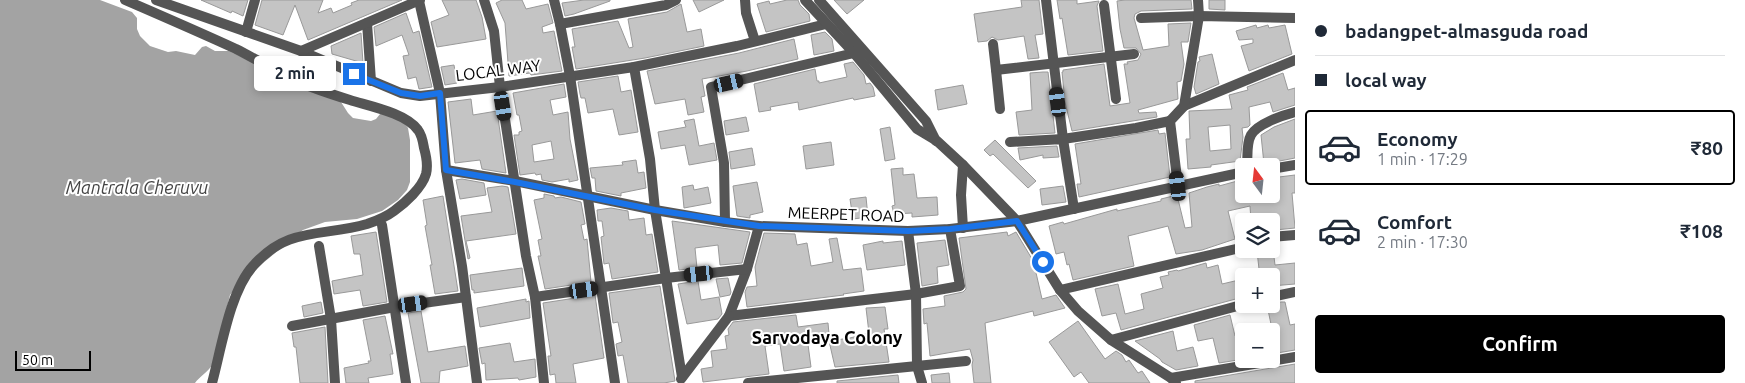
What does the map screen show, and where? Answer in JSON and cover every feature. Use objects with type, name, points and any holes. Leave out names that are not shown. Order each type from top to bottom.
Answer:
[{"type":"street","points":[[125,0],[238,50],[284,75],[405,119],[418,130],[426,155],[426,174],[409,197],[393,212],[378,220],[356,227],[298,236],[283,242],[268,252],[252,267],[241,284],[232,307],[212,383]]},
{"type":"street","name":"LOCAL WAY","points":[[156,0],[301,51],[401,93],[420,96],[500,87],[634,67],[756,42],[826,24]]},
{"type":"street","points":[[246,32],[255,0]]},
{"type":"street","points":[[301,51],[420,0],[440,93],[446,170],[466,297],[477,383]]},
{"type":"street","points":[[484,0],[494,31],[500,87],[534,297],[544,383]]},
{"type":"street","points":[[554,0],[570,76],[615,383]]},
{"type":"street","points":[[560,24],[666,5],[676,0]]},
{"type":"street","points":[[745,0],[746,13],[756,42]]},
{"type":"street","points":[[806,0],[854,53],[917,129],[937,142],[963,165],[1017,221],[1060,290],[1078,311],[1111,340],[1173,380],[1295,357]]},
{"type":"street","points":[[818,0],[926,120],[937,142]]},
{"type":"street","points":[[1046,0],[1063,139],[1074,209]]},
{"type":"street","points":[[1184,106],[1199,16],[1198,0]]},
{"type":"street","points":[[1104,5],[1116,99]]},
{"type":"street","points":[[1141,18],[1199,16],[1295,18]]},
{"type":"street","points":[[367,23],[371,81]]},
{"type":"street","points":[[992,44],[1000,109]]},
{"type":"street","points":[[725,222],[724,163],[711,87],[854,53]]},
{"type":"street","points":[[996,70],[1054,65],[1134,54]]},
{"type":"street","points":[[1010,142],[1063,139],[1170,121],[1184,106],[1295,60]]},
{"type":"street","points":[[634,67],[650,159],[655,210],[680,380]]},
{"type":"street","points":[[1247,158],[1248,143],[1254,130],[1278,117],[1295,112]]},
{"type":"street","points":[[1170,121],[1178,186]]},
{"type":"street","points":[[963,165],[960,195],[963,228]]},
{"type":"street","points":[[1280,167],[1295,165]]},
{"type":"street","name":"MEERPET ROAD","points":[[446,170],[725,222],[759,226],[908,231],[963,228],[1017,221],[1235,174]]},
{"type":"street","points":[[382,224],[406,383]]},
{"type":"street","points":[[680,380],[729,316],[747,269],[759,226]]},
{"type":"street","points":[[729,316],[916,294],[960,286],[950,229]]},
{"type":"street","points":[[908,231],[916,294],[917,366],[922,383]]},
{"type":"street","points":[[1280,237],[1295,235]]},
{"type":"street","points":[[319,246],[331,319],[335,383]]},
{"type":"street","points":[[1060,290],[1235,249]]},
{"type":"street","points":[[534,297],[666,278],[747,269]]},
{"type":"street","points":[[1280,295],[1295,292]]},
{"type":"street","points":[[292,326],[395,307],[466,297]]},
{"type":"street","points":[[1111,340],[1235,307]]},
{"type":"street","points":[[748,383],[966,361]]},
{"type":"water","name":"Mantrala Cheruvu","points":[[0,0],[100,0],[132,12],[137,18],[137,29],[140,36],[150,46],[168,52],[176,51],[195,55],[202,47],[206,46],[215,51],[229,51],[264,68],[272,76],[285,77],[341,102],[353,118],[371,121],[380,114],[385,114],[402,120],[408,128],[410,140],[410,182],[407,190],[398,200],[382,211],[357,219],[325,222],[303,230],[240,282],[230,295],[213,364],[195,383],[0,383]]},
{"type":"building","points":[[201,0],[248,0],[243,16]]},
{"type":"building","points":[[262,0],[323,0],[318,13],[331,8],[333,13],[359,0],[402,0],[308,40],[295,5],[283,35],[255,25]]},
{"type":"building","points":[[442,0],[476,0],[482,17],[486,39],[437,47],[431,22],[449,15]]},
{"type":"building","points":[[502,0],[522,0],[526,9],[548,4],[553,23],[542,27],[543,33],[554,31],[562,71],[509,76],[505,23],[496,3]]},
{"type":"building","points":[[584,0],[610,1],[565,16],[562,3]]},
{"type":"building","points":[[693,0],[724,0],[699,12]]},
{"type":"building","points":[[787,0],[798,0],[800,5],[809,14],[810,21],[766,32],[757,4],[769,1],[770,4]]},
{"type":"building","points":[[834,0],[864,0],[847,14]]},
{"type":"building","points":[[1021,0],[1039,0],[1043,34],[1035,35],[1039,58],[1028,59],[1024,36],[998,40],[992,37],[987,41],[978,42],[974,14],[1022,7]]},
{"type":"building","points":[[1057,0],[1077,0],[1077,4],[1099,1],[1097,6],[1103,51],[1068,55]]},
{"type":"building","points":[[1191,0],[1192,9],[1141,11],[1135,14],[1134,18],[1143,50],[1169,46],[1168,24],[1191,23],[1188,42],[1181,42],[1184,64],[1181,81],[1177,82],[1178,99],[1138,110],[1139,113],[1156,112],[1157,117],[1072,131],[1065,102],[1063,70],[1104,64],[1110,106],[1130,103],[1124,64],[1138,60],[1141,54],[1136,48],[1124,48],[1117,1]]},
{"type":"building","points":[[1209,0],[1225,0],[1225,10],[1209,9]]},
{"type":"building","points":[[681,4],[687,32],[701,29],[704,46],[576,69],[572,47],[575,47],[572,29],[618,21],[629,48],[633,47],[628,19],[667,12]]},
{"type":"building","points":[[406,13],[413,33],[419,31],[432,87],[419,89],[416,77],[408,79],[403,56],[409,55],[402,35],[376,46],[374,27]]},
{"type":"building","points":[[1256,25],[1257,28],[1268,25],[1269,28],[1285,25],[1292,54],[1249,71],[1241,46],[1253,43],[1253,39],[1239,40],[1236,31]]},
{"type":"building","points":[[825,32],[832,39],[834,51],[814,55],[811,35]]},
{"type":"building","points":[[361,33],[363,63],[332,54],[331,46]]},
{"type":"building","points":[[794,39],[798,59],[702,79],[705,96],[701,97],[704,112],[688,115],[685,99],[655,104],[647,71],[739,53]]},
{"type":"building","points":[[1212,54],[1219,84],[1196,94],[1194,87],[1198,62],[1200,61],[1199,57]]},
{"type":"building","points":[[853,62],[864,75],[866,84],[870,83],[873,87],[875,96],[854,100],[853,98],[799,110],[798,102],[770,107],[771,110],[759,112],[754,84],[815,69],[819,83],[847,77],[844,64]]},
{"type":"building","points":[[454,65],[457,83],[445,85],[441,67]]},
{"type":"building","points":[[1048,72],[1055,133],[1019,135],[1016,112],[1032,110],[1030,73]]},
{"type":"building","points":[[1283,73],[1288,90],[1295,88],[1295,105],[1273,112],[1270,102],[1249,107],[1250,125],[1242,128],[1240,158],[1235,158],[1235,162],[1211,165],[1211,167],[1188,169],[1186,139],[1190,139],[1189,111],[1232,109],[1229,95],[1248,90],[1247,87]],"holes":[[[1230,125],[1231,149],[1210,151],[1208,127]]]},
{"type":"building","points":[[618,76],[621,92],[631,90],[638,132],[619,135],[613,109],[588,113],[585,98],[581,98],[578,82]]},
{"type":"building","points":[[564,84],[566,97],[550,100],[553,115],[568,112],[570,139],[578,180],[569,182],[569,179],[552,182],[542,180],[541,174],[520,175],[514,135],[519,135],[519,132],[522,131],[513,93]],"holes":[[[551,141],[554,159],[534,162],[532,145]]]},
{"type":"building","points":[[963,85],[967,104],[938,110],[935,90]]},
{"type":"building","points":[[471,99],[473,115],[497,111],[506,173],[482,169],[480,160],[455,163],[448,102]]},
{"type":"building","points":[[746,117],[749,131],[726,135],[724,121]]},
{"type":"building","points":[[694,119],[699,146],[714,143],[717,160],[689,165],[685,145],[661,149],[658,132],[686,127],[684,121]]},
{"type":"building","points":[[1295,119],[1295,158],[1280,161],[1280,158],[1263,158],[1261,135],[1274,127]]},
{"type":"building","points":[[890,127],[895,159],[885,161],[880,129]]},
{"type":"building","points":[[1158,130],[1159,134],[1165,133],[1170,177],[1079,197],[1077,184],[1081,184],[1075,144]]},
{"type":"building","points":[[995,140],[1036,181],[1028,188],[993,154],[990,156],[984,150]]},
{"type":"building","points":[[831,142],[834,165],[806,169],[803,146]]},
{"type":"building","points":[[1057,146],[1059,157],[1043,158],[1043,155],[1020,160],[1018,148]]},
{"type":"building","points":[[752,148],[755,165],[731,169],[729,152]]},
{"type":"building","points":[[636,160],[638,173],[644,172],[646,188],[621,193],[621,196],[596,191],[595,178],[592,178],[590,168],[623,165],[622,162]]},
{"type":"building","points":[[903,168],[903,175],[914,174],[917,198],[937,197],[938,215],[912,217],[912,213],[894,214],[892,206],[895,205],[891,169]]},
{"type":"building","points":[[1295,175],[1295,193],[1292,193],[1295,228],[1280,230],[1280,213],[1250,213],[1250,206],[1228,211],[1235,239],[1202,250],[1176,254],[1168,226],[1128,236],[1134,266],[1073,280],[1064,252],[1056,254],[1049,226],[1063,222],[1064,224],[1117,209],[1117,211],[1161,201],[1161,199],[1177,195],[1185,228],[1192,227],[1189,193],[1219,184],[1219,186],[1235,182],[1235,203],[1280,203],[1280,177]]},
{"type":"building","points":[[462,179],[484,183],[486,195],[460,199],[456,180]]},
{"type":"building","points":[[757,182],[763,212],[750,215],[750,218],[737,216],[733,186]]},
{"type":"building","points":[[693,185],[694,190],[708,187],[711,203],[684,208],[682,187]]},
{"type":"building","points":[[1063,186],[1066,202],[1042,205],[1040,189]]},
{"type":"building","points":[[508,187],[516,234],[466,241],[470,258],[468,259],[461,216],[492,212],[487,188]]},
{"type":"building","points":[[544,194],[554,196],[555,198],[561,197],[581,202],[585,224],[581,225],[584,240],[587,239],[591,282],[545,289],[538,256],[541,256],[538,240],[542,239],[534,200],[544,198]]},
{"type":"building","points":[[443,196],[458,291],[435,294],[423,200]]},
{"type":"building","points":[[866,197],[868,217],[853,219],[850,199]]},
{"type":"building","points":[[611,208],[628,211],[629,220],[644,218],[646,235],[652,234],[658,272],[612,279],[609,263],[604,264],[601,237],[604,236],[602,221],[598,221],[597,210]]},
{"type":"building","points":[[672,221],[750,232],[742,263],[720,265],[718,245],[695,248],[697,268],[679,270]]},
{"type":"building","points":[[376,232],[387,302],[363,306],[360,290],[334,294],[332,281],[363,275],[360,254],[354,254],[351,236]]},
{"type":"building","points":[[1007,232],[1008,236],[1016,232],[1035,264],[1042,299],[1056,295],[1065,308],[1034,316],[1033,311],[985,323],[991,383],[974,383],[973,360],[970,349],[930,356],[927,323],[924,324],[923,309],[945,306],[944,296],[963,292],[966,289],[959,238]]},
{"type":"building","points":[[764,233],[795,234],[797,245],[807,243],[811,266],[833,262],[829,239],[837,238],[843,270],[861,268],[864,291],[747,307],[745,292],[747,287],[757,286],[755,267]]},
{"type":"building","points":[[945,240],[949,265],[937,267],[938,283],[922,286],[917,243]]},
{"type":"building","points":[[883,241],[883,243],[902,241],[905,265],[867,270],[863,245]]},
{"type":"building","points":[[1258,258],[1274,258],[1275,265],[1295,263],[1295,284],[1280,285],[1280,268],[1259,268]]},
{"type":"building","points":[[1206,263],[1207,268],[1218,265],[1222,284],[1235,281],[1235,299],[1121,330],[1116,313],[1102,316],[1095,289],[1118,284],[1125,314],[1144,309],[1141,294],[1163,288],[1160,277],[1169,275],[1168,272]]},
{"type":"building","points":[[522,268],[524,286],[474,293],[474,290],[472,290],[470,275]]},
{"type":"building","points":[[728,278],[730,295],[720,297],[716,279]]},
{"type":"building","points":[[698,281],[701,300],[719,297],[722,314],[718,319],[687,324],[678,284]]},
{"type":"building","points":[[660,286],[675,381],[664,383],[628,383],[623,355],[618,356],[616,344],[622,342],[618,322],[613,323],[609,293]]},
{"type":"building","points":[[595,295],[604,358],[573,364],[576,383],[556,383],[555,374],[550,375],[548,356],[551,356],[543,303]]},
{"type":"building","points":[[526,299],[526,302],[529,301],[530,318],[480,327],[477,308]]},
{"type":"building","points":[[321,302],[323,313],[304,317],[302,306]]},
{"type":"building","points":[[1280,302],[1285,302],[1290,325],[1295,324],[1295,350],[1280,352],[1280,323],[1271,323],[1269,313],[1280,313]]},
{"type":"building","points":[[885,307],[888,329],[884,329],[889,362],[835,367],[829,341],[869,333],[866,308]]},
{"type":"building","points":[[421,311],[428,352],[465,346],[468,366],[440,371],[439,383],[421,383],[408,313]]},
{"type":"building","points":[[796,315],[798,327],[828,323],[829,334],[807,337],[811,367],[784,371],[780,344],[765,346],[769,374],[703,382],[701,369],[713,367],[711,351],[727,349],[725,336],[729,335],[728,329],[733,322]]},
{"type":"building","points":[[1230,315],[1235,336],[1235,360],[1219,363],[1213,338],[1198,341],[1194,325]]},
{"type":"building","points":[[385,316],[393,354],[390,354],[393,374],[368,378],[369,383],[346,383],[344,368],[371,361],[363,320]]},
{"type":"building","points":[[1078,321],[1105,359],[1116,351],[1122,355],[1126,362],[1129,360],[1138,373],[1142,371],[1150,383],[1089,383],[1081,372],[1074,377],[1049,342]]},
{"type":"building","points":[[325,327],[328,383],[300,383],[296,347],[294,347],[292,333]]},
{"type":"building","points":[[1173,331],[1177,351],[1193,347],[1198,366],[1176,370],[1162,362],[1135,341]]},
{"type":"building","points":[[510,343],[514,362],[535,359],[536,377],[519,380],[518,378],[486,380],[485,363],[482,364],[479,348]]},
{"type":"building","points":[[1295,364],[1295,383],[1195,383],[1195,381]]},
{"type":"building","points":[[949,373],[950,383],[932,383],[931,375]]},
{"type":"building","points":[[898,375],[899,383],[837,383],[837,381]]},
{"type":"district","name":"Sarvodaya Colony","points":[[827,337]]},
{"type":"route","points":[[354,74],[401,93],[420,96],[440,93],[446,170],[655,210],[759,226],[908,231],[950,229],[1017,221],[1043,262]]}]
